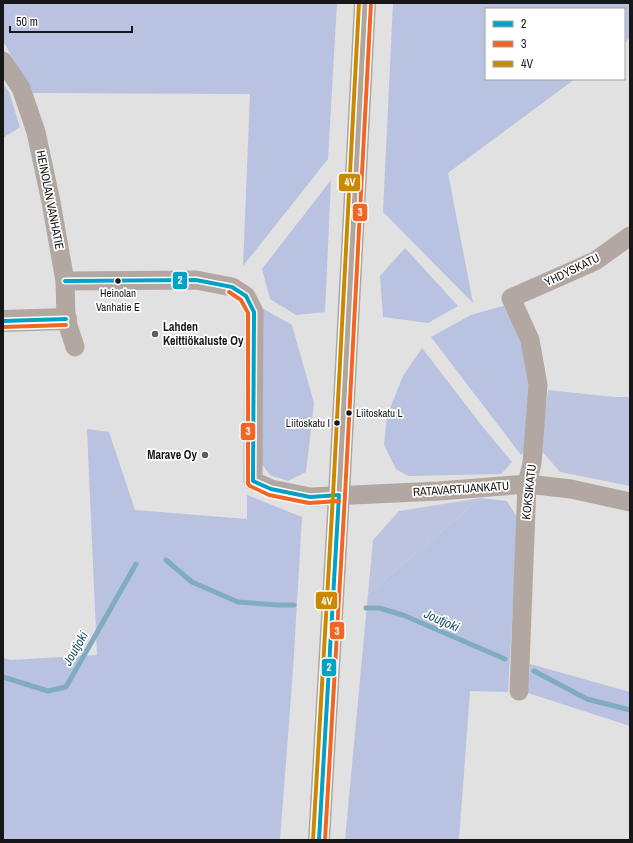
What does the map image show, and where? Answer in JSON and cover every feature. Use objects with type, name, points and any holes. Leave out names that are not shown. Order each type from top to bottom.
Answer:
[{"type":"main road","points":[[319,840],[365,3]]},
{"type":"street","name":"HEINOLAN VANHATIE","points":[[3,61],[21,88],[36,132],[51,202],[65,281],[66,319],[75,347]]},
{"type":"street","name":"YHDYSKATU","points":[[511,298],[595,261],[630,236]]},
{"type":"street","name":"RATAVARTIJANKATU","points":[[65,281],[196,280],[232,287],[246,296],[254,312],[253,481],[271,489],[310,497],[527,484],[571,489],[630,502]]},
{"type":"street","name":"KOKSIKATU","points":[[511,298],[530,340],[538,385],[532,463],[527,484],[519,691]]},
{"type":"street","points":[[3,321],[66,319]]},
{"type":"shaded area","points":[[3,3],[337,3],[328,159],[243,266],[250,94],[33,93],[3,41]]},
{"type":"shaded area","points":[[393,3],[630,3],[630,38],[625,42],[625,8],[485,8],[485,80],[574,80],[448,173],[473,303],[383,212]]},
{"type":"shaded area","points":[[3,84],[9,92],[20,127],[3,138]]},
{"type":"shaded area","points":[[331,180],[325,312],[296,315],[270,299],[262,269]]},
{"type":"shaded area","points":[[405,248],[458,306],[428,323],[383,317],[380,276]]},
{"type":"shaded area","points":[[506,305],[524,344],[533,388],[528,447],[521,455],[431,337],[471,315]]},
{"type":"shaded area","points":[[262,308],[292,325],[314,403],[306,472],[288,481],[270,475],[259,460]]},
{"type":"shaded area","points":[[422,348],[482,426],[512,462],[501,474],[408,476],[396,469],[384,445],[387,416],[403,376]]},
{"type":"shaded area","points":[[548,390],[614,397],[630,397],[630,486],[560,472],[540,449]]},
{"type":"shaded area","points":[[87,429],[109,432],[135,510],[247,519],[247,495],[302,517],[293,670],[280,840],[3,840],[3,658],[11,660],[97,655]]},
{"type":"shaded area","points":[[481,498],[368,594],[373,540],[399,511]]},
{"type":"shaded area","points":[[481,498],[507,501],[518,519],[508,692],[470,691],[459,840],[345,840],[368,594]]},
{"type":"shaded area","points":[[530,664],[630,692],[630,726],[528,693]]},
{"type":"waterway","name":"Joutjoki","points":[[166,560],[192,582],[238,602],[294,605]]},
{"type":"waterway","name":"Joutjoki","points":[[3,677],[48,691],[66,687],[136,564]]},
{"type":"waterway","name":"Joutjoki","points":[[366,608],[379,608],[403,615],[505,659]]},
{"type":"waterway","name":"Joutjoki","points":[[534,671],[587,699],[630,710]]},
{"type":"transit line","name":"4V","points":[[313,840],[359,3]]},
{"type":"transit line","name":"3","points":[[325,840],[371,3]]},
{"type":"transit line","name":"2","points":[[65,281],[196,280],[232,287],[246,296],[254,312],[253,481],[271,489],[310,497],[339,495]]},
{"type":"transit line","name":"3","points":[[229,292],[241,300],[248,313],[248,484],[269,495],[309,503],[339,501]]},
{"type":"transit line","name":"2","points":[[3,321],[66,319]]},
{"type":"transit line","name":"3","points":[[3,327],[66,325]]},
{"type":"transit line","name":"2","points":[[319,840],[339,495]]},
{"type":"place","name":"Heinolan Vanhatie E","points":[[118,281]]},
{"type":"place","name":"Lahden Keittiökaluste Oy","points":[[155,334]]},
{"type":"place","name":"Liitoskatu L","points":[[349,413]]},
{"type":"place","name":"Liitoskatu I","points":[[337,423]]},
{"type":"place","name":"Marave Oy","points":[[205,455]]}]
